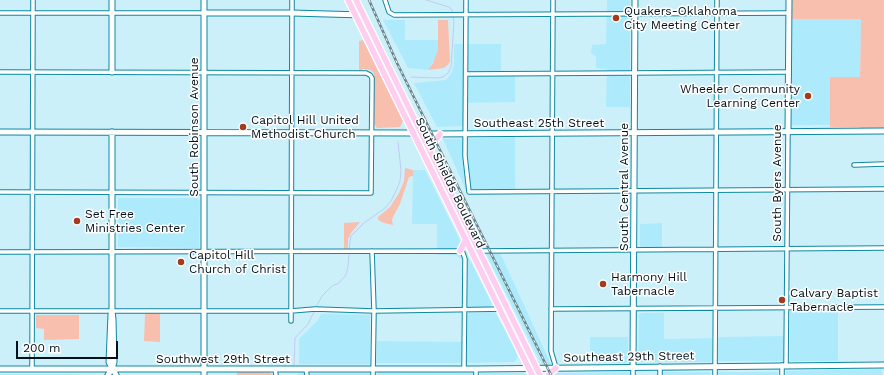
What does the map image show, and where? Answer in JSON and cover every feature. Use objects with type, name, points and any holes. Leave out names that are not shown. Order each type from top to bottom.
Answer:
[{"type":"main road","points":[[112,0],[112,72]]},
{"type":"main road","name":"South Robinson Avenue","points":[[204,0],[204,375]]},
{"type":"main road","name":"South Shields Boulevard","points":[[348,0],[532,375]]},
{"type":"main road","name":"South Shields Boulevard","points":[[356,0],[540,375]]},
{"type":"main road","name":"South Central Avenue","points":[[633,366],[635,0]]},
{"type":"main road","name":"South Byers Avenue","points":[[788,131],[789,0]]},
{"type":"main road","points":[[204,13],[363,15]]},
{"type":"main road","name":"Southeast 25th Street","points":[[0,132],[413,132],[421,134],[440,134],[552,132],[884,131]]},
{"type":"main road","points":[[112,132],[112,311],[110,322],[109,362],[116,375]]},
{"type":"main road","points":[[430,152],[440,134]]},
{"type":"main road","points":[[442,191],[448,188]]},
{"type":"main road","points":[[460,251],[466,239]]},
{"type":"main road","name":"Southeast 29th Street","points":[[374,369],[884,364]]},
{"type":"main road","points":[[548,375],[556,368]]},
{"type":"main road","name":"Southwest 29th Street","points":[[0,369],[374,369]]},
{"type":"main road","points":[[108,375],[112,369]]},
{"type":"street","points":[[32,369],[33,0]]},
{"type":"street","points":[[291,321],[292,0]]},
{"type":"street","points":[[385,0],[389,12],[394,15],[789,13]]},
{"type":"street","points":[[466,0],[465,156],[469,192],[884,189]]},
{"type":"street","points":[[553,0],[551,351],[556,368]]},
{"type":"street","points":[[715,375],[717,0]]},
{"type":"street","points":[[0,13],[204,13]]},
{"type":"street","points":[[0,72],[366,73],[372,78],[372,193],[0,192]]},
{"type":"street","points":[[466,74],[788,72]]},
{"type":"street","name":"South Byers Avenue","points":[[782,375],[784,365],[787,308],[788,131]]},
{"type":"street","points":[[854,165],[884,164]]},
{"type":"street","points":[[471,251],[884,248]]},
{"type":"street","points":[[0,252],[460,251],[465,257],[464,369]]},
{"type":"street","points":[[372,252],[374,375]]},
{"type":"street","points":[[551,309],[884,307]]},
{"type":"street","points":[[0,311],[291,311],[315,309],[374,311],[507,309]]},
{"type":"street","name":"South Central Avenue","points":[[633,366],[634,375]]},
{"type":"street","points":[[660,366],[660,375]]},
{"type":"street","points":[[275,368],[276,375]]},
{"type":"street","points":[[304,369],[307,375]]},
{"type":"street","points":[[476,369],[476,375]]},
{"type":"shaded area","points":[[607,0],[630,0],[630,107],[606,107],[607,69],[596,68],[596,57],[591,53],[592,45],[606,44]]},
{"type":"shaded area","points":[[792,0],[884,0],[884,129],[830,127],[830,77],[860,77],[861,19],[792,19]]},
{"type":"shaded area","points":[[861,18],[860,77],[830,77],[830,125],[792,125],[792,19]]},
{"type":"shaded area","points":[[383,20],[405,20],[405,40],[438,40],[436,57],[428,70],[408,68]]},
{"type":"shaded area","points":[[438,20],[448,20],[450,61],[444,68],[428,70],[433,63],[438,50]]},
{"type":"shaded area","points":[[363,40],[403,121],[400,127],[377,128],[374,124],[374,75],[370,70],[363,69],[359,71],[359,41]]},
{"type":"shaded area","points":[[454,44],[501,44],[501,76],[515,76],[515,102],[463,103],[463,126],[437,127],[414,83],[446,80],[451,74],[454,65]]},
{"type":"shaded area","points":[[515,137],[515,189],[466,190],[443,139]]},
{"type":"shaded area","points":[[405,168],[413,170],[413,176],[409,177],[400,204],[392,220],[393,225],[384,223],[378,220],[378,217],[390,207],[399,193],[404,181]]},
{"type":"shaded area","points":[[413,170],[425,170],[492,304],[490,307],[462,307],[462,259],[455,255],[437,255],[437,224],[412,224]]},
{"type":"shaded area","points":[[118,198],[197,198],[200,201],[199,248],[118,247]]},
{"type":"shaded area","points":[[360,222],[348,239],[348,249],[344,249],[344,223]]},
{"type":"shaded area","points":[[662,223],[662,247],[640,247],[640,224]]},
{"type":"shaded area","points":[[486,254],[500,254],[502,257],[550,362],[557,373],[632,372],[632,375],[547,375]]},
{"type":"shaded area","points":[[790,311],[838,311],[838,361],[790,361]]},
{"type":"shaded area","points":[[495,312],[515,349],[517,359],[514,362],[466,363],[467,313]]},
{"type":"shaded area","points":[[145,313],[160,313],[160,342],[144,341]]},
{"type":"shaded area","points":[[664,313],[664,339],[712,338],[712,359],[710,362],[640,362],[638,360],[639,314]]},
{"type":"shaded area","points":[[321,314],[370,315],[370,364],[299,364],[299,339],[318,320]]},
{"type":"shaded area","points":[[36,315],[79,315],[79,339],[44,340],[44,329],[36,328]]},
{"type":"shaded area","points":[[784,336],[784,361],[718,361],[718,337]]},
{"type":"shaded area","points":[[590,337],[628,337],[628,361],[626,363],[590,362]]},
{"type":"shaded area","points":[[377,341],[461,342],[461,363],[376,363]]},
{"type":"shaded area","points":[[882,369],[882,375],[786,375],[786,371]]},
{"type":"shaded area","points":[[237,372],[269,372],[273,375],[237,375]]},
{"type":"shaded area","points":[[379,372],[474,373],[474,375],[376,375]]},
{"type":"shaded area","points":[[662,372],[710,372],[710,375],[662,375]]},
{"type":"shaded area","points":[[718,372],[778,372],[778,375],[718,375]]},
{"type":"shaded area","points":[[298,373],[370,373],[370,375],[298,375]]},
{"type":"shaded area","points":[[480,373],[524,373],[525,375],[480,375]]},
{"type":"shaded area","points":[[64,374],[104,375],[0,375]]},
{"type":"waterway","points":[[411,77],[443,77],[448,73],[451,67],[454,21],[452,10],[449,7],[426,0]]},
{"type":"waterway","points":[[316,307],[322,296],[332,286],[339,283],[346,275],[351,236],[364,223],[385,208],[391,201],[397,189],[400,181],[401,170],[398,142]]},
{"type":"waterway","points":[[294,366],[295,338],[308,324],[315,310]]},
{"type":"railway","points":[[369,0],[397,63],[551,375]]},
{"type":"place","name":"Quakers-Oklahoma City Meeting Center","points":[[616,18]]},
{"type":"place","name":"Wheeler Community Learning Center","points":[[808,96]]},
{"type":"place","name":"Capitol Hill United Methodist Church","points":[[243,127]]},
{"type":"place","name":"Set Free Ministries Center","points":[[77,221]]},
{"type":"place","name":"Capitol Hill Church of Christ","points":[[181,262]]},
{"type":"place","name":"Harmony Hill Tabernacle","points":[[603,284]]},
{"type":"place","name":"Calvary Baptist Tabernacle","points":[[782,300]]}]
